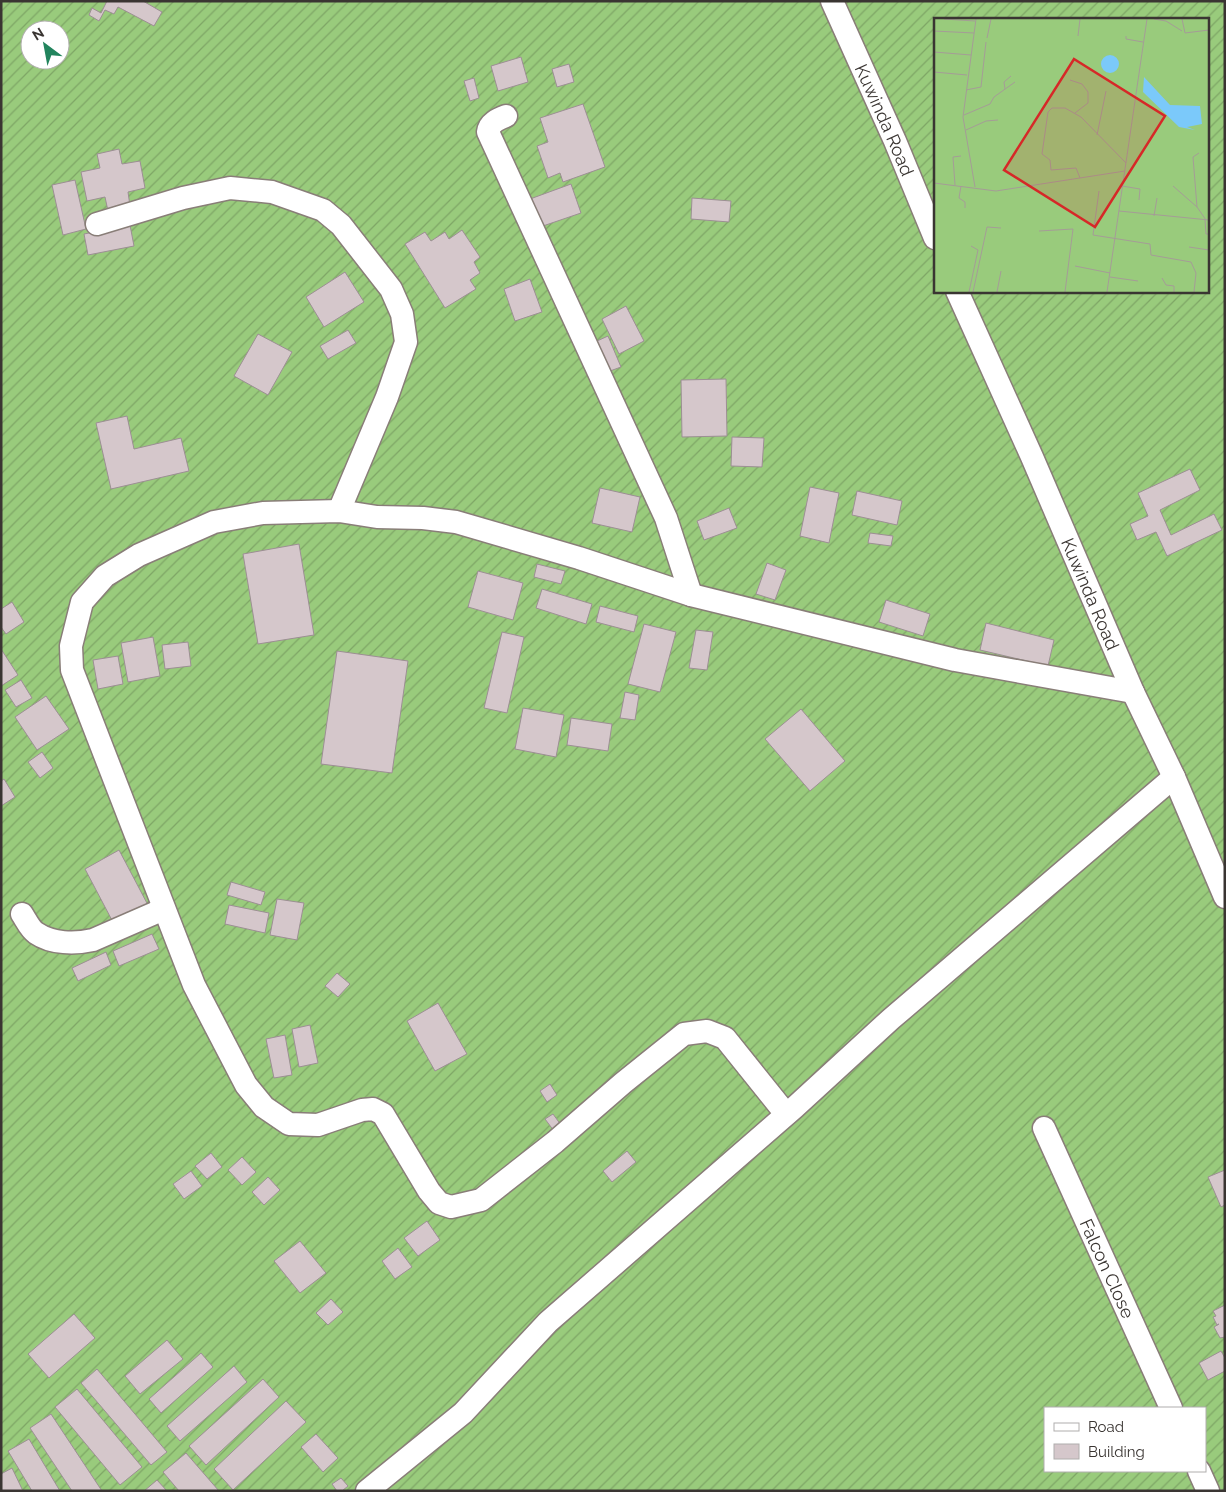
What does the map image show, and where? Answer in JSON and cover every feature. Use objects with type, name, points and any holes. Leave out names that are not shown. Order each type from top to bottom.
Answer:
[{"type":"street","name":"Kuwinda Road","points":[[832,1],[895,141],[934,236]]},
{"type":"street","points":[[506,116],[492,123],[488,127],[488,132],[666,518],[691,594]]},
{"type":"street","points":[[97,224],[183,198],[230,188],[272,192],[323,210],[348,233],[391,289],[402,314],[406,342],[387,397],[339,512]]},
{"type":"street","name":"Kuwinda Road","points":[[957,292],[1032,456],[1133,692],[1174,777],[1225,897]]},
{"type":"street","points":[[786,1114],[725,1038],[707,1031],[684,1034],[623,1083],[556,1142],[481,1200],[451,1207],[439,1203],[434,1197],[383,1114],[373,1109],[362,1110],[318,1126],[290,1124],[264,1107],[246,1085],[194,986],[72,670],[71,646],[82,602],[106,576],[139,555],[214,522],[263,512],[339,512],[376,517],[423,518],[456,522],[579,558],[691,594],[955,660],[1133,692]]},
{"type":"street","points":[[367,1491],[463,1413],[548,1322],[786,1114],[891,1019],[1174,777]]},
{"type":"street","points":[[22,914],[34,932],[48,940],[81,943],[93,940],[164,909]]},
{"type":"street","name":"Falcon Close","points":[[1044,1128],[1171,1407]]},
{"type":"street","points":[[1199,1472],[1208,1491]]},
{"type":"green space","points":[[1,1],[1225,1],[1225,1491],[1,1491]]},
{"type":"building","points":[[107,1],[143,1],[162,12],[154,26],[118,7],[114,14],[105,10],[99,21],[89,15],[92,8],[101,13]]},
{"type":"building","points":[[521,57],[528,82],[498,91],[491,66]]},
{"type":"building","points":[[569,64],[574,82],[557,87],[552,69]]},
{"type":"building","points":[[474,78],[479,98],[470,101],[464,81]]},
{"type":"building","points":[[583,104],[605,167],[563,182],[560,173],[548,178],[537,146],[548,142],[540,118]]},
{"type":"building","points":[[119,149],[122,164],[140,161],[145,188],[128,192],[130,206],[108,211],[105,197],[87,201],[81,172],[100,168],[97,154]]},
{"type":"building","points":[[75,180],[86,229],[63,235],[52,185]]},
{"type":"building","points":[[571,184],[581,213],[540,227],[530,199]]},
{"type":"building","points":[[692,198],[731,201],[729,222],[691,219]]},
{"type":"building","points":[[130,225],[134,246],[88,255],[84,234]]},
{"type":"building","points":[[462,230],[480,257],[474,262],[480,273],[470,280],[476,289],[445,308],[405,244],[425,232],[431,241],[445,232],[449,239]]},
{"type":"building","points":[[345,272],[364,302],[324,327],[306,297]]},
{"type":"building","points":[[530,279],[542,312],[515,321],[504,289]]},
{"type":"building","points":[[626,306],[644,341],[619,354],[602,319]]},
{"type":"building","points":[[348,330],[356,343],[328,359],[320,346]]},
{"type":"building","points":[[258,334],[292,352],[268,395],[234,376]]},
{"type":"building","points":[[608,336],[621,367],[610,371],[597,341]]},
{"type":"building","points":[[726,379],[727,436],[682,437],[681,380]]},
{"type":"building","points":[[127,416],[134,449],[181,438],[189,471],[111,489],[96,423]]},
{"type":"building","points":[[732,437],[764,438],[762,467],[731,466]]},
{"type":"building","points":[[1190,469],[1200,490],[1160,510],[1171,535],[1214,514],[1222,530],[1167,556],[1156,532],[1137,540],[1130,524],[1148,516],[1138,493]]},
{"type":"building","points":[[810,487],[839,493],[829,543],[800,536]]},
{"type":"building","points":[[600,488],[640,497],[632,532],[592,523]]},
{"type":"building","points":[[857,491],[902,501],[897,525],[852,515]]},
{"type":"building","points":[[729,508],[737,528],[704,540],[697,521]]},
{"type":"building","points":[[870,533],[893,536],[891,546],[868,543]]},
{"type":"building","points":[[299,544],[314,635],[258,644],[243,554]]},
{"type":"building","points":[[767,563],[786,570],[775,600],[756,594]]},
{"type":"building","points":[[537,564],[565,571],[561,584],[534,577]]},
{"type":"building","points":[[478,571],[523,583],[513,620],[468,607]]},
{"type":"building","points":[[542,589],[592,604],[586,624],[536,608]]},
{"type":"building","points":[[886,600],[930,614],[923,636],[879,622]]},
{"type":"building","points":[[12,602],[24,622],[6,634],[1,627],[1,609]]},
{"type":"building","points":[[600,606],[638,616],[634,632],[596,622]]},
{"type":"building","points":[[986,623],[1054,640],[1048,666],[980,650]]},
{"type":"building","points":[[644,624],[676,632],[660,692],[628,684]]},
{"type":"building","points":[[696,630],[713,632],[707,670],[689,668]]},
{"type":"building","points":[[502,632],[524,637],[507,713],[484,708]]},
{"type":"building","points":[[153,637],[160,676],[128,682],[121,643]]},
{"type":"building","points":[[188,642],[191,666],[165,669],[162,645]]},
{"type":"building","points":[[1,649],[18,675],[1,686]]},
{"type":"building","points":[[337,651],[408,661],[392,773],[321,764]]},
{"type":"building","points":[[118,656],[123,684],[98,689],[93,660]]},
{"type":"building","points":[[21,680],[32,698],[16,707],[5,690]]},
{"type":"building","points":[[625,692],[639,695],[635,720],[620,718]]},
{"type":"building","points":[[46,696],[69,729],[37,750],[15,717]]},
{"type":"building","points":[[523,708],[564,715],[556,757],[515,749]]},
{"type":"building","points":[[801,709],[845,761],[810,791],[765,739]]},
{"type":"building","points":[[571,718],[612,724],[608,751],[567,745]]},
{"type":"building","points":[[42,752],[53,768],[40,778],[28,762]]},
{"type":"building","points":[[4,779],[15,797],[1,806],[1,781]]},
{"type":"building","points":[[119,850],[149,907],[115,926],[85,869]]},
{"type":"building","points":[[231,882],[265,892],[261,905],[227,895]]},
{"type":"building","points":[[277,899],[304,903],[297,940],[270,935]]},
{"type":"building","points":[[229,905],[269,913],[265,933],[225,924]]},
{"type":"building","points":[[152,934],[159,949],[119,966],[113,951]]},
{"type":"building","points":[[106,952],[111,965],[78,981],[72,968]]},
{"type":"building","points":[[337,973],[350,984],[338,997],[325,986]]},
{"type":"building","points":[[438,1003],[467,1054],[435,1071],[407,1021]]},
{"type":"building","points":[[310,1025],[318,1063],[299,1067],[292,1029]]},
{"type":"building","points":[[285,1035],[292,1075],[274,1078],[266,1039]]},
{"type":"building","points":[[550,1084],[557,1095],[547,1102],[540,1091]]},
{"type":"building","points":[[553,1114],[561,1125],[554,1131],[545,1119]]},
{"type":"building","points":[[627,1151],[636,1162],[612,1182],[603,1171]]},
{"type":"building","points":[[211,1153],[222,1167],[207,1179],[195,1166]]},
{"type":"building","points":[[242,1157],[256,1172],[242,1185],[228,1170]]},
{"type":"building","points":[[1225,1170],[1225,1205],[1221,1207],[1208,1177]]},
{"type":"building","points":[[191,1171],[202,1186],[184,1199],[173,1184]]},
{"type":"building","points":[[268,1177],[280,1190],[264,1205],[252,1192]]},
{"type":"building","points":[[427,1221],[440,1240],[418,1256],[404,1238]]},
{"type":"building","points":[[300,1241],[326,1273],[300,1293],[274,1261]]},
{"type":"building","points":[[398,1248],[412,1267],[395,1279],[382,1261]]},
{"type":"building","points":[[331,1299],[343,1312],[328,1325],[316,1313]]},
{"type":"building","points":[[1225,1305],[1225,1337],[1220,1338],[1214,1327],[1219,1324],[1217,1325],[1213,1317],[1216,1316],[1213,1311]]},
{"type":"building","points":[[74,1314],[95,1338],[49,1378],[28,1354]]},
{"type":"building","points":[[167,1340],[183,1359],[140,1394],[125,1376]]},
{"type":"building","points":[[1221,1351],[1225,1358],[1225,1371],[1208,1380],[1199,1363]]},
{"type":"building","points":[[201,1353],[213,1367],[161,1413],[149,1399]]},
{"type":"building","points":[[234,1366],[247,1382],[180,1441],[167,1426]]},
{"type":"building","points":[[97,1369],[167,1452],[151,1465],[81,1383]]},
{"type":"building","points":[[263,1379],[279,1397],[206,1465],[189,1446]]},
{"type":"building","points":[[77,1389],[142,1467],[120,1485],[55,1407]]},
{"type":"building","points":[[286,1401],[306,1422],[233,1490],[214,1469]]},
{"type":"building","points":[[51,1414],[102,1491],[72,1491],[30,1428]]},
{"type":"building","points":[[316,1434],[338,1458],[323,1472],[301,1447]]},
{"type":"building","points":[[29,1439],[60,1491],[32,1491],[8,1451]]},
{"type":"building","points":[[186,1453],[219,1491],[179,1491],[163,1472]]},
{"type":"building","points":[[12,1468],[23,1491],[1,1491],[1,1474]]},
{"type":"building","points":[[341,1478],[348,1486],[342,1491],[337,1491],[332,1484]]},
{"type":"building","points":[[157,1480],[167,1491],[144,1491]]}]
